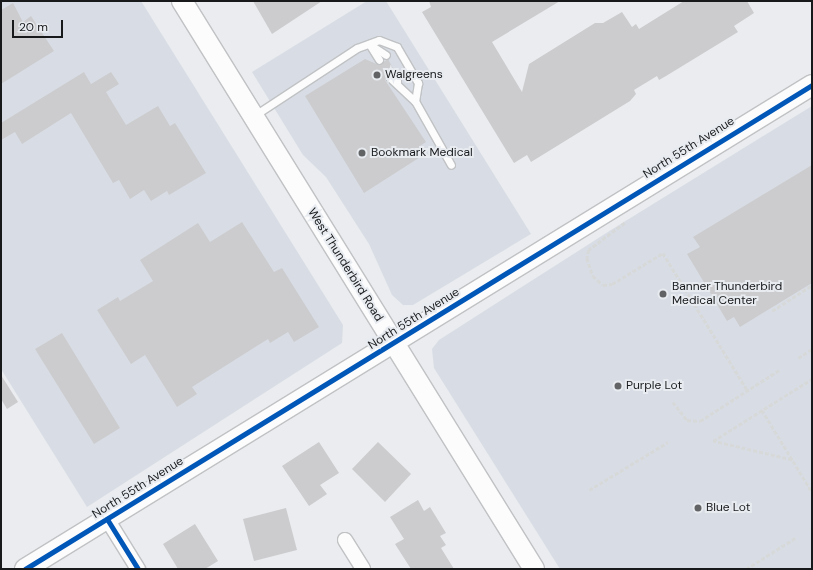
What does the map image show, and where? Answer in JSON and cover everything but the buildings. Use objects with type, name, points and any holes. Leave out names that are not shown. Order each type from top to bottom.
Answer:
[{"type":"street","name":"West Thunderbird Road","points":[[182,1],[534,569]]},
{"type":"street","name":"North 55th Avenue","points":[[25,569],[812,85]]},
{"type":"street","points":[[107,519],[138,569]]},
{"type":"street","points":[[345,540],[363,569]]},
{"type":"lane","points":[[253,116],[369,44],[379,40],[397,47],[418,84],[415,101]]},
{"type":"lane","points":[[369,44],[386,55]]},
{"type":"lane","points":[[369,44],[379,60]]},
{"type":"lane","points":[[397,74],[397,82]]},
{"type":"lane","points":[[390,78],[397,82],[415,101],[451,165]]},
{"type":"path","points":[[630,220],[589,250],[587,258],[593,276],[603,285],[612,284],[662,253],[748,391]]},
{"type":"path","points":[[772,311],[812,285]]},
{"type":"path","points":[[798,358],[812,349]]},
{"type":"path","points":[[673,402],[683,417],[694,422],[748,391],[779,370]]},
{"type":"path","points":[[792,460],[712,441],[812,379]]},
{"type":"path","points":[[762,410],[812,492]]},
{"type":"path","points":[[589,490],[668,442]]},
{"type":"path","points":[[746,569],[795,538]]},
{"type":"shaded area","points":[[1,1],[141,1],[343,325],[342,343],[87,507],[1,369]]},
{"type":"shaded area","points":[[367,1],[386,1],[531,234],[413,305],[403,305],[392,295],[369,244],[326,177],[303,155],[252,72]]},
{"type":"shaded area","name":"Banner Thunderbird Medical Center","points":[[812,106],[812,569],[560,569],[434,368],[432,349],[439,340],[611,230]]},
{"type":"cycle path","points":[[25,569],[812,85]]},
{"type":"cycle path","points":[[107,519],[138,569]]},
{"type":"place","name":"Walgreens","points":[[377,75]]},
{"type":"place","name":"Bookmark Medical","points":[[362,153]]},
{"type":"place","name":"Banner Thunderbird Medical Center","points":[[663,294]]},
{"type":"place","name":"Purple Lot","points":[[618,386]]},
{"type":"place","name":"Blue Lot","points":[[698,508]]}]
